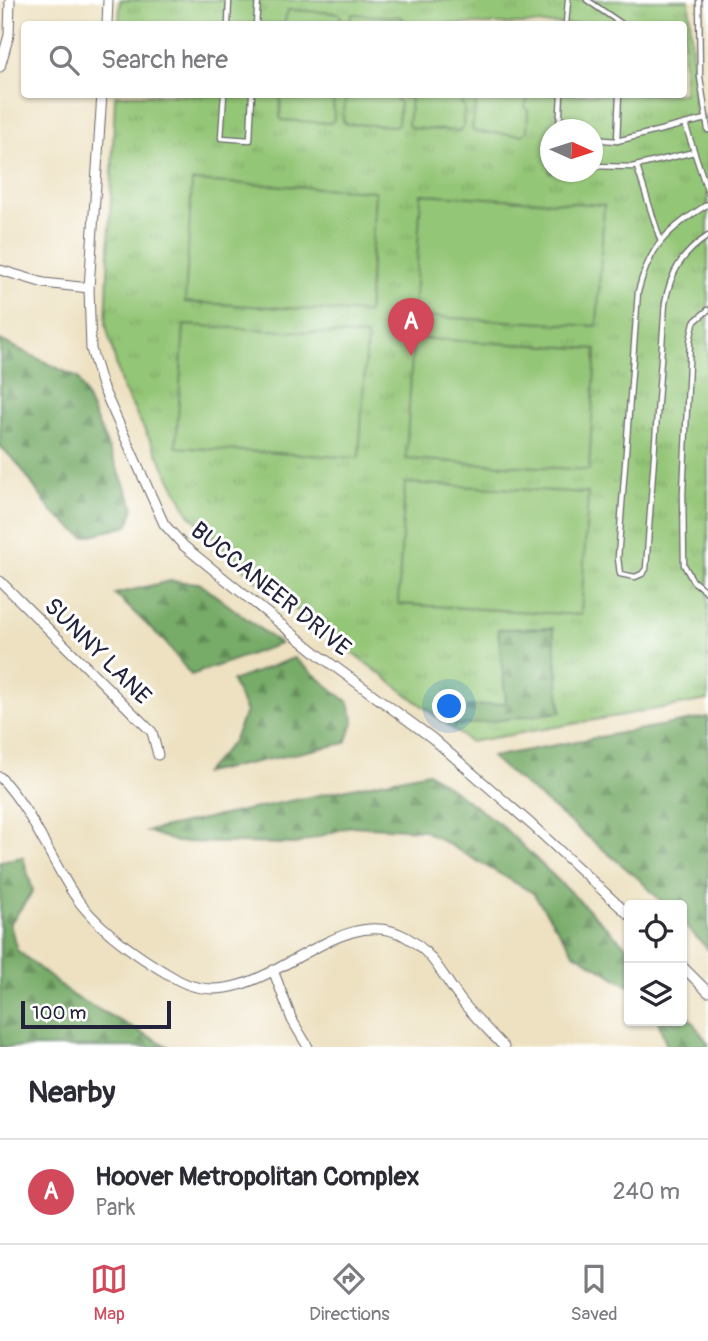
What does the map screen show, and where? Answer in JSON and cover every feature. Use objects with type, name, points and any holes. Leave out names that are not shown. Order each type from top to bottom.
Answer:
[{"type":"street","points":[[0,67],[9,35],[10,0]]},
{"type":"street","points":[[107,21],[108,0]]},
{"type":"street","name":"BUCCANEER DRIVE","points":[[102,98],[89,288],[91,349],[102,386],[164,524],[184,546],[319,655],[432,738],[624,910]]},
{"type":"street","points":[[0,270],[44,283],[89,288]]},
{"type":"street","name":"SUNNY LANE","points":[[0,580],[152,732],[158,755]]},
{"type":"street","points":[[0,777],[24,806],[73,893],[91,917],[110,934],[179,981],[195,987],[229,990],[347,934],[388,930],[405,936],[430,953],[463,1003],[504,1047]]},
{"type":"street","points":[[273,970],[292,1020],[308,1047]]},
{"type":"street","points":[[687,971],[708,992]]},
{"type":"lane","points":[[228,21],[229,0]]},
{"type":"lane","points":[[257,21],[258,0]]},
{"type":"lane","points":[[566,21],[568,0]]},
{"type":"lane","points":[[587,0],[618,21]]},
{"type":"lane","points":[[699,0],[699,77],[708,130]]},
{"type":"lane","points":[[224,98],[221,138],[250,140],[252,98]]},
{"type":"lane","points":[[560,119],[561,98]]},
{"type":"lane","points":[[617,141],[619,98]]},
{"type":"lane","points":[[603,140],[617,141],[706,119]]},
{"type":"lane","points":[[685,124],[708,193]]},
{"type":"lane","points":[[603,166],[638,167],[694,152]]},
{"type":"lane","points":[[638,167],[660,240]]},
{"type":"lane","points":[[708,204],[660,240],[643,270],[638,292],[618,558],[620,574],[626,576],[642,574],[646,569],[665,303],[670,278],[680,259],[708,236]]},
{"type":"lane","points":[[708,310],[694,322],[690,341],[682,494],[684,565],[693,581],[708,593]]},
{"type":"green space","points":[[120,0],[689,0],[695,109],[708,121],[708,700],[470,742],[250,575],[189,514],[122,387],[106,325],[115,98],[687,98],[687,21],[119,21]]},
{"type":"green space","points":[[288,10],[338,13],[341,17],[340,21],[285,21]]},
{"type":"green space","points":[[352,14],[402,17],[404,21],[350,21]]},
{"type":"green space","points":[[281,98],[333,98],[334,119],[331,123],[282,120]]},
{"type":"green space","points":[[346,98],[397,98],[400,103],[398,123],[395,126],[346,124],[343,121]]},
{"type":"green space","points":[[410,98],[463,98],[463,127],[459,131],[411,128],[408,125]]},
{"type":"green space","points":[[474,98],[528,98],[525,107],[528,111],[527,131],[523,135],[475,132],[472,129],[476,104]]},
{"type":"green space","points":[[192,181],[375,191],[368,313],[185,302]]},
{"type":"green space","points":[[421,194],[604,205],[597,326],[414,316]]},
{"type":"green space","points":[[184,325],[367,336],[359,458],[176,447]]},
{"type":"green space","points":[[413,338],[596,349],[589,470],[406,459]]},
{"type":"green space","points":[[0,340],[78,378],[134,507],[128,526],[84,537],[52,512],[18,464],[0,446]]},
{"type":"green space","points":[[405,483],[588,493],[581,615],[398,604]]},
{"type":"green space","points":[[170,581],[199,583],[280,644],[191,675],[165,642],[115,594]]},
{"type":"green space","points":[[553,628],[561,712],[455,726],[446,709],[506,703],[498,629]]},
{"type":"green space","points":[[294,658],[349,703],[354,720],[346,743],[204,773],[232,743],[246,712],[232,681]]},
{"type":"green space","points":[[708,717],[708,949],[687,927],[687,900],[660,900],[639,879],[491,757]]},
{"type":"green space","points":[[428,772],[501,825],[624,944],[624,983],[574,953],[533,893],[423,830],[351,826],[296,844],[176,842],[147,831]]},
{"type":"green space","points":[[23,857],[33,891],[10,924],[17,950],[73,996],[169,1047],[0,1047],[0,861]]},
{"type":"green space","points":[[687,1015],[708,1043],[708,1047],[667,1047],[660,1026],[687,1026]]},
{"type":"place","name":"Hoover Metropolitan Complex","points":[[411,356]]}]
